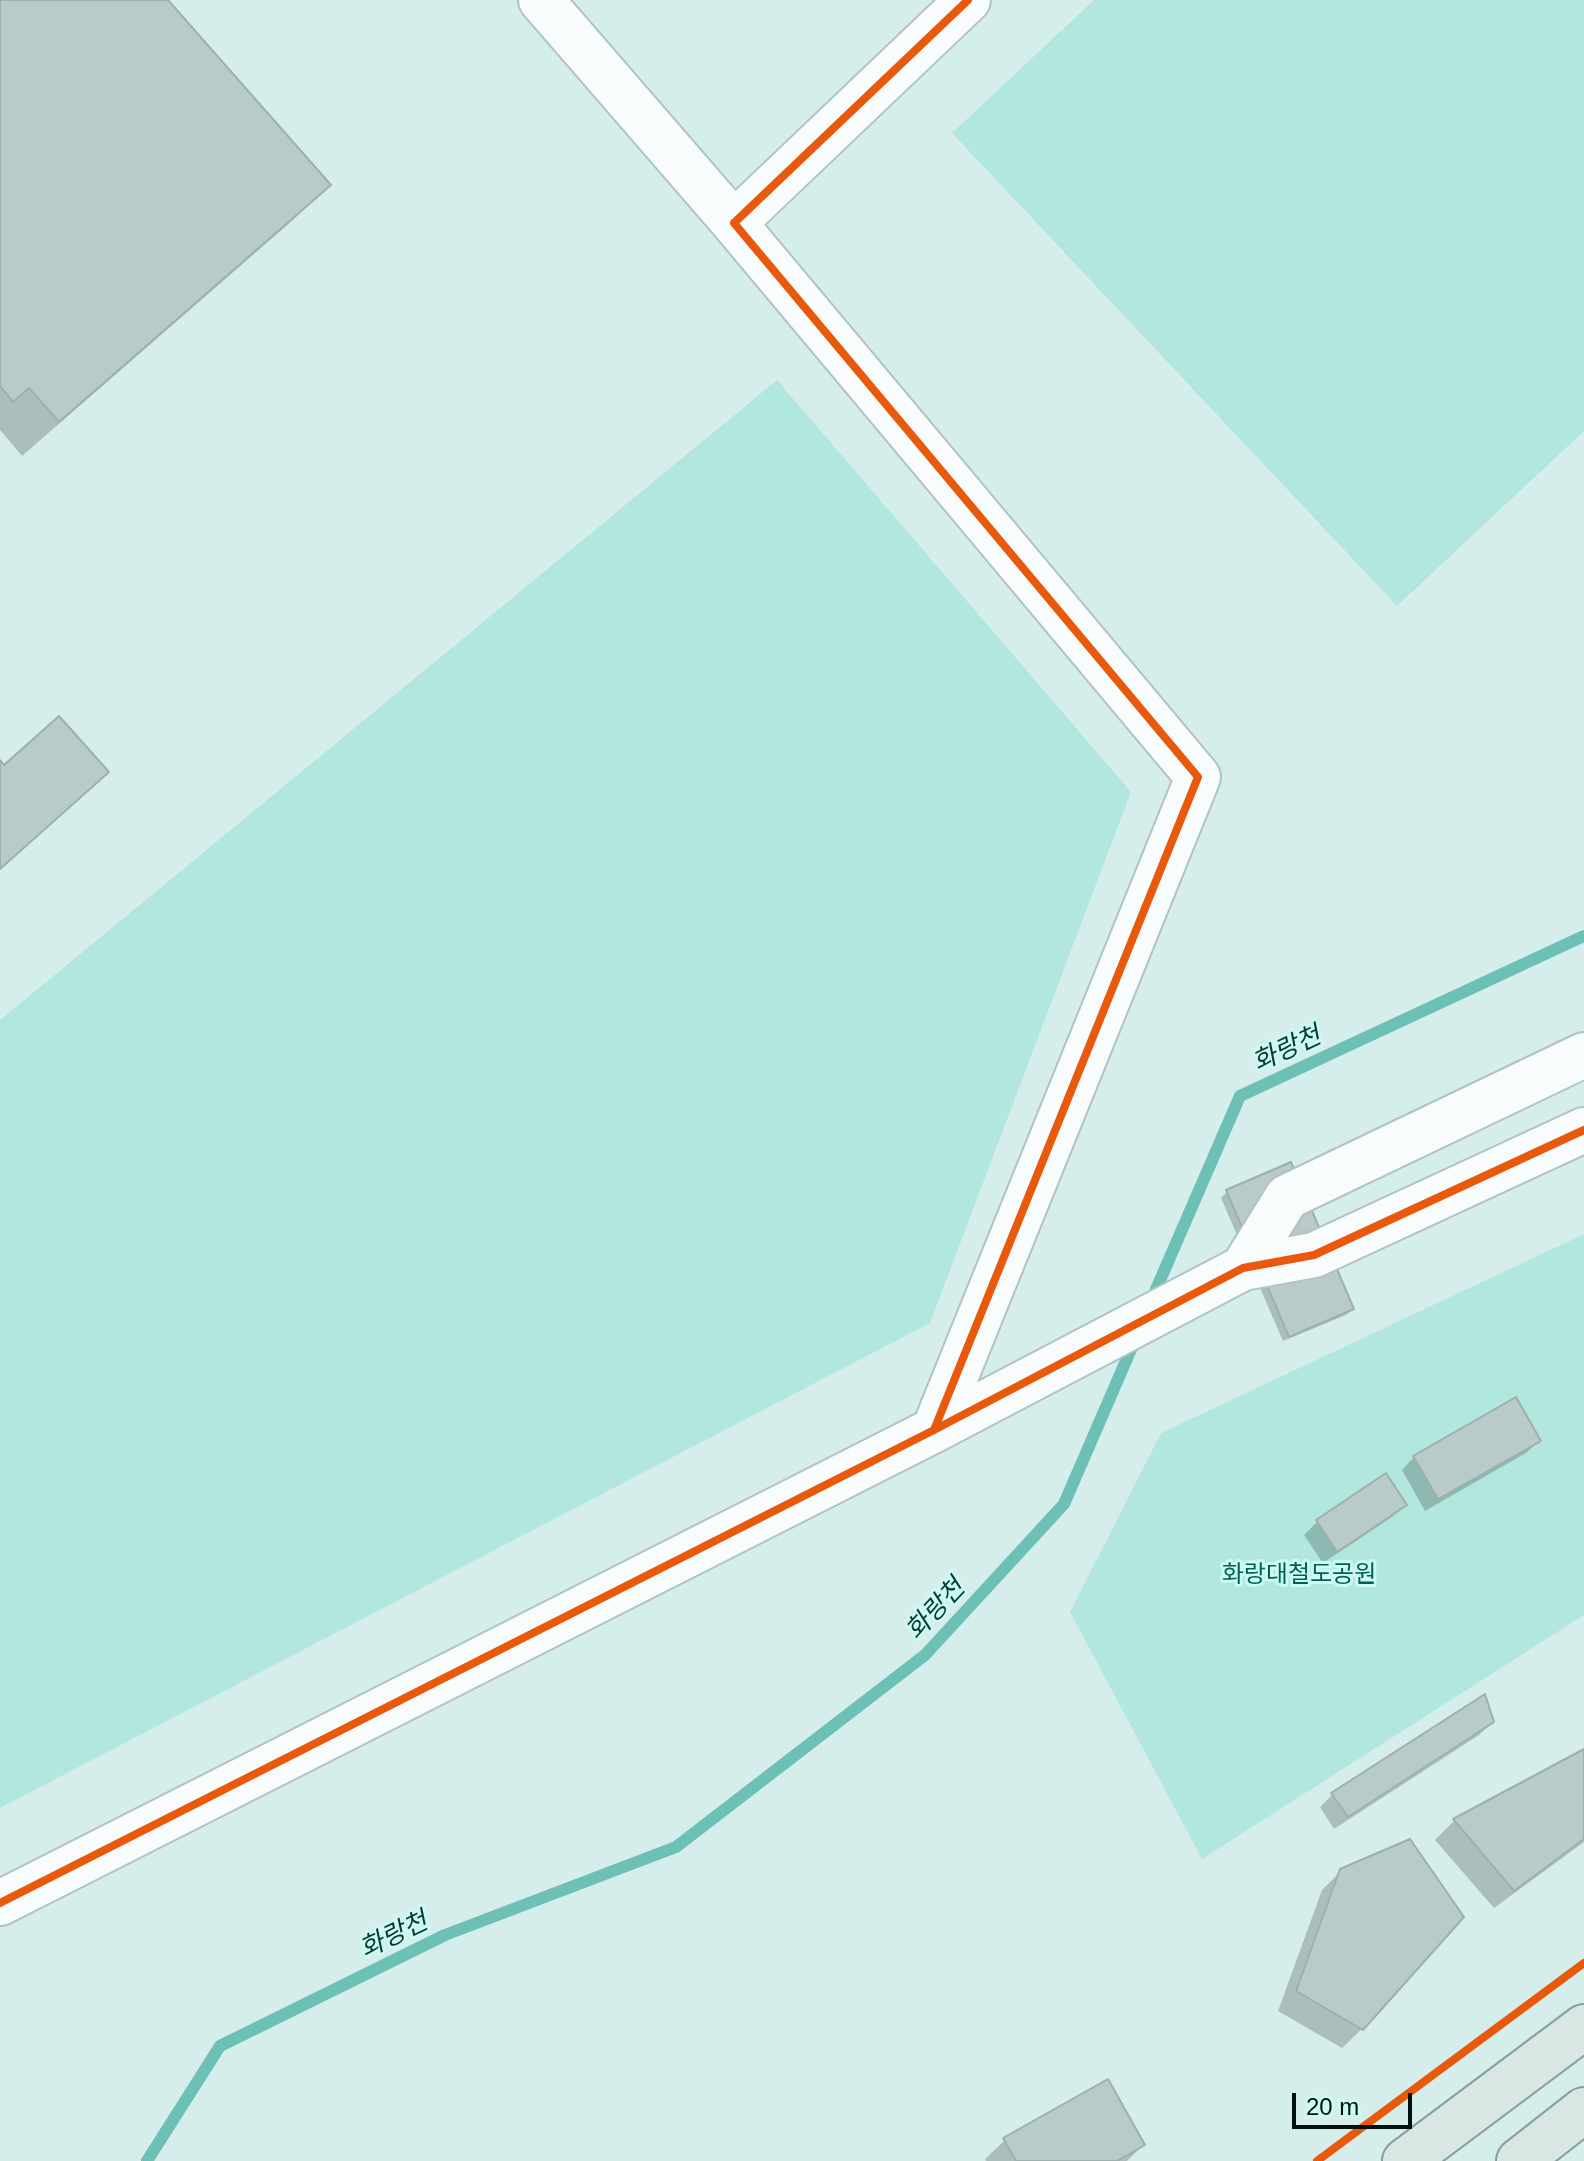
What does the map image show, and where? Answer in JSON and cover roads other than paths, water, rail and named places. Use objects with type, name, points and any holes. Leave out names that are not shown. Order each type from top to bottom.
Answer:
[{"type":"main road","points":[[1405,2161],[1584,2027]]},
{"type":"main road","points":[[1519,2161],[1584,2110]]},
{"type":"street","points":[[541,0],[734,223],[1198,777],[934,1430]]},
{"type":"street","points":[[734,223],[968,0]]},
{"type":"street","points":[[1243,1268],[1287,1197],[1584,1055]]},
{"type":"street","points":[[0,1903],[934,1430],[1243,1268],[1314,1255],[1584,1130]]},
{"type":"waterway","name":"화랑천","points":[[1151,1301],[1240,1096],[1584,936]]},
{"type":"waterway","name":"화랑천","points":[[147,2161],[220,2046],[445,1935],[676,1847],[925,1655],[1064,1504],[1135,1340]]},
{"type":"park label","name":"화랑대철도공원","points":[[1299,1575]]}]
